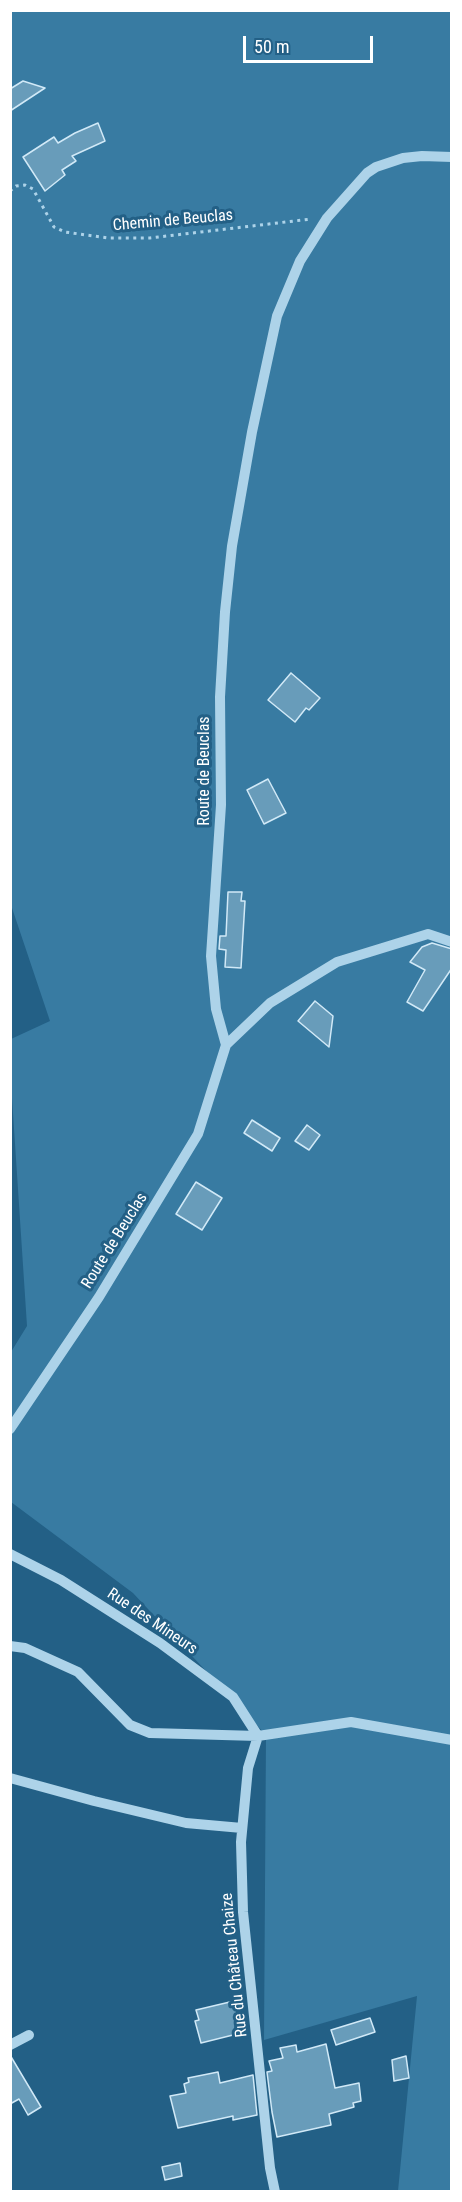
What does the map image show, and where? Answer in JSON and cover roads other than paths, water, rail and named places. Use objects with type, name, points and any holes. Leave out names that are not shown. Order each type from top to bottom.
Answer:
[{"type":"street","name":"Route de Beuclas","points":[[10,1429],[104,1288],[198,1134],[226,1045],[216,1010],[211,956],[221,805],[220,697],[225,612],[232,546],[252,432],[277,316],[300,261],[327,218],[346,194],[376,166],[404,158],[452,157]]},
{"type":"street","points":[[226,1045],[270,1003],[337,962],[428,934],[450,940]]},
{"type":"street","name":"Rue des Mineurs","points":[[10,1554],[71,1587],[160,1643],[233,1697],[258,1736]]},
{"type":"street","points":[[10,1646],[25,1648],[78,1672],[129,1725],[150,1733],[258,1736],[351,1722],[452,1740]]},
{"type":"street","name":"Rue du Château Chaize","points":[[258,1736],[248,1768],[242,1828],[243,1912],[270,2168],[275,2192]]},
{"type":"street","points":[[10,1778],[94,1802],[186,1823],[242,1828]]},
{"type":"street","points":[[10,2045],[29,2035]]}]
